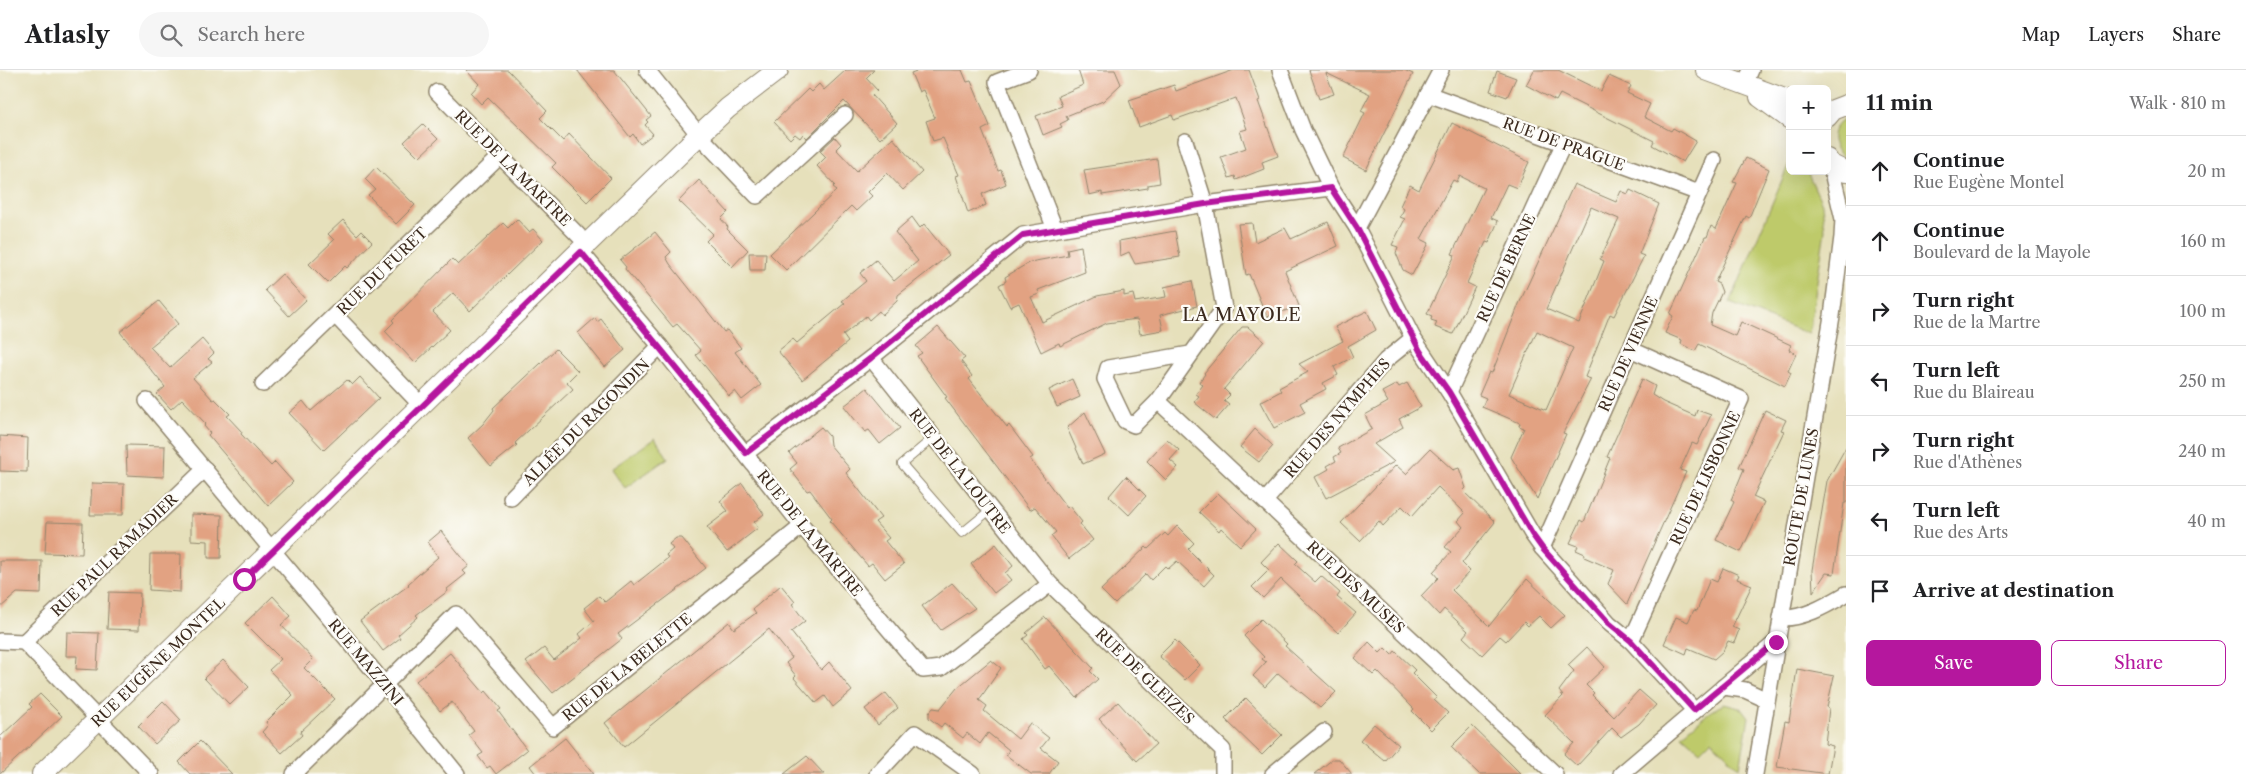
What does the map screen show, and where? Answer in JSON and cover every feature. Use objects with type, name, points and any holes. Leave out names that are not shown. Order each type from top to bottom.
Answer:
[{"type":"main road","name":"RUE EUGÈNE MONTEL","points":[[42,774],[585,248],[699,135],[728,108],[778,70]]},
{"type":"main road","points":[[1706,70],[1748,78],[1786,99]]},
{"type":"main road","points":[[1748,78],[1786,115]]},
{"type":"street","points":[[647,70],[699,135],[757,196],[845,115]]},
{"type":"street","points":[[1029,70],[997,82],[1055,229]]},
{"type":"street","points":[[1280,70],[1303,130],[1331,188],[1357,228],[1412,338],[1449,392],[1542,548],[1609,623],[1631,641],[1694,710]]},
{"type":"street","points":[[1357,228],[1441,70]]},
{"type":"street","name":"RUE DE LA MARTRE","points":[[437,92],[500,156],[585,248],[802,526],[923,670],[941,668],[1050,584]]},
{"type":"street","name":"RUE DE PRAGUE","points":[[1428,94],[1699,193]]},
{"type":"street","points":[[1185,141],[1205,204],[1224,308],[1158,401],[1134,425],[1125,421],[1105,379],[1108,368],[1190,354]]},
{"type":"street","name":"RUE DE BERNE","points":[[1449,392],[1563,144]]},
{"type":"street","name":"RUE DU FURET","points":[[263,384],[336,316],[500,156]]},
{"type":"street","name":"RUE DE VIENNE","points":[[1542,548],[1714,160]]},
{"type":"street","name":"ROUTE DE LUNES","points":[[1755,774],[1776,642],[1839,317],[1845,216],[1834,165]]},
{"type":"street","points":[[746,453],[871,358],[1023,235],[1205,204],[1331,188]]},
{"type":"street","points":[[336,316],[422,406]]},
{"type":"street","name":"RUE DES NYMPHES","points":[[1265,501],[1386,360],[1412,338]]},
{"type":"street","name":"ALLÉE DU RAGONDIN","points":[[511,498],[660,346]]},
{"type":"street","name":"RUE DE LISBONNE","points":[[1630,349],[1741,399],[1631,641]]},
{"type":"street","name":"RUE DE LA LOUTRE","points":[[871,358],[1050,584]]},
{"type":"street","name":"RUE MAZZINI","points":[[147,401],[385,685],[457,774]]},
{"type":"street","name":"RUE DES MUSES","points":[[1158,401],[1555,774]]},
{"type":"street","name":"RUE PAUL RAMADIER","points":[[24,642],[205,469]]},
{"type":"street","name":"RUE DE LA BELETTE","points":[[385,685],[456,614],[553,727],[802,526]]},
{"type":"street","name":"RUE DE GLEIZES","points":[[1050,584],[1223,750],[1223,774]]},
{"type":"street","points":[[1781,618],[1792,618],[1825,606],[1846,594]]},
{"type":"street","points":[[0,641],[24,642],[151,774]]},
{"type":"street","points":[[1620,774],[1776,642]]},
{"type":"street","points":[[294,774],[385,685]]},
{"type":"street","points":[[1723,687],[1745,690],[1767,700]]},
{"type":"street","points":[[1273,774],[1324,732]]},
{"type":"street","points":[[877,774],[916,733],[973,774]]},
{"type":"lane","points":[[933,438],[902,464],[962,532],[990,510]]},
{"type":"green space","points":[[1846,119],[1846,158],[1836,149],[1833,138],[1836,127]]},
{"type":"green space","points":[[1786,170],[1786,175],[1809,175],[1822,204],[1825,230],[1809,334],[1730,303]]},
{"type":"green space","points":[[655,438],[668,458],[625,488],[611,469]]},
{"type":"green space","points":[[1724,704],[1743,709],[1749,717],[1740,768],[1711,740],[1700,751],[1682,735],[1711,711]]},
{"type":"building","points":[[466,70],[508,70],[547,111],[540,118],[563,141],[569,134],[611,178],[587,202],[552,167],[556,163],[488,97],[481,104],[471,93],[479,84]]},
{"type":"building","points":[[577,70],[614,70],[651,116],[646,120],[648,122],[645,125],[653,134],[640,144],[633,134],[630,137]]},
{"type":"building","points":[[846,70],[874,70],[866,78],[877,90],[872,95],[897,123],[880,139],[844,101],[807,138],[803,134],[800,138],[795,134],[790,139],[774,122],[808,89],[811,92],[819,84],[824,90]]},
{"type":"building","points":[[919,70],[962,70],[967,82],[971,81],[990,126],[982,130],[998,171],[1001,170],[1006,184],[982,194],[986,205],[968,213],[956,176],[959,175],[943,138],[933,141],[926,121],[935,118],[923,90],[919,92],[911,73]]},
{"type":"building","points":[[1078,70],[1115,70],[1121,84],[1103,101],[1066,116],[1068,120],[1060,124],[1062,127],[1043,135],[1036,116],[1062,106],[1058,96],[1083,85]]},
{"type":"building","points":[[1234,70],[1249,70],[1278,156],[1262,162],[1264,169],[1236,180],[1235,176],[1229,178],[1221,157],[1246,148],[1240,131],[1247,129],[1236,98],[1174,120],[1172,115],[1139,127],[1129,100],[1174,85],[1176,91]]},
{"type":"building","points":[[1309,70],[1404,70],[1413,74],[1366,170],[1343,158],[1365,113],[1361,111],[1370,94],[1326,73],[1334,94],[1319,99]]},
{"type":"building","points":[[1534,70],[1558,70],[1601,91],[1609,76],[1631,86],[1627,93],[1650,104],[1644,117],[1671,131],[1673,128],[1696,141],[1683,162],[1652,145],[1654,141],[1560,94],[1556,101],[1526,85]]},
{"type":"building","points":[[1497,71],[1516,78],[1507,97],[1490,91]]},
{"type":"building","points":[[1452,123],[1529,162],[1517,188],[1507,184],[1491,218],[1498,221],[1489,243],[1486,242],[1467,283],[1475,287],[1453,334],[1435,327],[1437,322],[1431,320],[1432,316],[1427,314],[1455,255],[1452,254],[1484,188],[1460,176],[1457,182],[1453,180],[1421,239],[1429,243],[1412,275],[1403,270],[1396,253],[1398,247],[1392,245],[1405,219],[1400,217],[1404,209],[1400,206],[1410,185],[1419,190]]},
{"type":"building","points":[[423,124],[438,139],[419,157],[404,142]]},
{"type":"building","points":[[835,137],[841,144],[836,149],[857,171],[893,138],[922,172],[903,190],[887,173],[868,192],[872,196],[856,211],[851,206],[786,270],[770,254],[837,190],[833,187],[835,185],[817,166],[826,157],[820,151]]},
{"type":"building","points":[[1746,158],[1769,169],[1749,218],[1746,216],[1715,282],[1719,284],[1722,292],[1712,313],[1710,325],[1735,336],[1741,322],[1791,345],[1789,350],[1796,354],[1788,371],[1791,373],[1785,386],[1699,344],[1695,351],[1681,344],[1682,340],[1665,333],[1673,316],[1670,314],[1705,237],[1707,237],[1711,226],[1716,229],[1737,183],[1733,182]]},
{"type":"building","points":[[1157,159],[1160,183],[1148,185],[1148,188],[1102,195],[1102,192],[1089,195],[1084,170]]},
{"type":"building","points":[[376,167],[415,205],[396,224],[368,195],[375,189],[365,179]]},
{"type":"building","points":[[699,180],[728,212],[721,219],[728,227],[727,229],[748,250],[732,267],[706,241],[713,234],[679,201]]},
{"type":"building","points":[[1574,184],[1616,202],[1621,191],[1628,194],[1630,190],[1659,204],[1639,254],[1644,256],[1614,316],[1610,314],[1585,377],[1591,379],[1563,433],[1566,434],[1537,499],[1511,457],[1524,428],[1519,426],[1520,423],[1482,407],[1486,398],[1479,395],[1489,372],[1492,373],[1519,304]],"holes":[[[1591,207],[1619,219],[1600,259],[1604,261],[1579,323],[1546,309]],[[1537,331],[1573,348],[1546,410],[1509,394]]]},
{"type":"building","points":[[912,217],[920,228],[924,224],[949,255],[898,295],[897,301],[882,315],[879,311],[869,320],[866,316],[843,335],[848,342],[802,380],[778,351],[793,339],[797,343],[845,303],[842,301],[866,281],[860,273],[876,260],[894,281],[918,261],[895,232]]},
{"type":"building","points":[[517,219],[529,232],[533,229],[543,240],[470,311],[453,293],[433,312],[450,330],[415,363],[385,331],[394,322],[392,320],[452,259],[458,265],[503,223],[508,228]]},
{"type":"building","points":[[343,220],[357,235],[361,231],[372,242],[347,268],[345,266],[328,283],[309,264],[334,240],[328,234]]},
{"type":"building","points":[[1328,222],[1338,246],[1285,271],[1299,306],[1267,317],[1249,274],[1246,275],[1238,224],[1252,223],[1255,242],[1285,228],[1291,239]]},
{"type":"building","points":[[1175,231],[1180,257],[1135,264],[1129,252],[1120,256],[1119,241]]},
{"type":"building","points":[[655,232],[671,252],[666,257],[670,264],[724,332],[727,330],[741,348],[735,352],[761,385],[742,400],[735,391],[729,396],[696,355],[701,351],[677,324],[673,327],[625,269],[626,267],[620,260]]},
{"type":"building","points":[[1081,246],[1085,272],[1038,290],[1039,294],[1031,297],[1042,322],[1097,296],[1124,291],[1124,296],[1133,294],[1135,302],[1166,297],[1164,287],[1192,281],[1197,306],[1160,315],[1163,330],[1140,334],[1137,319],[1107,323],[1060,346],[1059,343],[1041,352],[1019,303],[1010,307],[999,285],[1006,281],[1005,277],[1030,262],[1068,255],[1067,249]]},
{"type":"building","points":[[749,253],[766,253],[765,270],[750,270]]},
{"type":"building","points":[[282,274],[306,300],[289,316],[265,290]]},
{"type":"building","points":[[159,301],[178,324],[150,347],[170,368],[202,339],[214,353],[208,359],[212,362],[193,378],[213,400],[215,399],[230,414],[227,416],[242,432],[241,434],[271,466],[275,462],[293,482],[268,506],[208,435],[210,433],[204,426],[206,424],[182,399],[171,409],[157,394],[165,387],[120,332]]},
{"type":"building","points":[[1367,311],[1376,330],[1348,346],[1353,357],[1334,367],[1338,375],[1323,383],[1326,389],[1300,403],[1305,412],[1274,428],[1260,402],[1281,391],[1279,388],[1308,372],[1299,364],[1343,341],[1335,327]]},
{"type":"building","points":[[595,318],[597,322],[601,319],[625,350],[605,367],[578,333]]},
{"type":"building","points":[[938,327],[965,358],[961,361],[972,376],[969,379],[1007,427],[1009,425],[1033,457],[1030,459],[1067,508],[1069,506],[1082,522],[1080,524],[1093,540],[1069,559],[1051,536],[1056,532],[1035,507],[1030,510],[945,398],[947,397],[917,356],[922,353],[916,346]]},
{"type":"building","points":[[1242,327],[1248,327],[1264,341],[1224,389],[1230,395],[1224,401],[1229,405],[1216,420],[1194,402],[1199,396],[1196,394],[1203,385],[1199,382],[1204,373]]},
{"type":"building","points":[[556,349],[578,371],[567,382],[573,389],[515,443],[517,445],[491,466],[468,438],[483,424],[494,410],[493,408]]},
{"type":"building","points":[[360,377],[379,398],[324,450],[289,413],[303,401],[311,411],[347,380],[352,385]]},
{"type":"building","points":[[1072,379],[1080,397],[1057,407],[1049,390]]},
{"type":"building","points":[[1642,379],[1655,386],[1652,395],[1663,402],[1695,416],[1697,410],[1711,415],[1697,445],[1692,443],[1680,470],[1686,472],[1627,604],[1608,584],[1614,570],[1584,557],[1585,554],[1576,550],[1578,546],[1570,543],[1581,520],[1584,522],[1610,458],[1607,457]]},
{"type":"building","points":[[1407,383],[1421,407],[1399,419],[1403,427],[1374,444],[1394,462],[1326,498],[1315,477],[1329,469],[1327,466],[1336,461],[1334,457],[1341,453],[1338,448],[1372,429],[1365,415],[1388,402],[1382,392],[1397,384],[1399,387]]},
{"type":"building","points":[[867,388],[900,428],[880,444],[869,430],[865,432],[844,406]]},
{"type":"building","points":[[1765,410],[1786,420],[1781,430],[1784,431],[1753,497],[1764,502],[1741,552],[1716,540],[1734,502],[1731,500],[1744,469],[1739,467]]},
{"type":"building","points":[[1085,412],[1105,454],[1083,464],[1067,428]]},
{"type":"building","points":[[821,427],[829,436],[830,445],[850,469],[846,473],[881,518],[875,522],[889,538],[885,541],[904,564],[885,579],[872,563],[868,566],[830,521],[832,519],[810,490],[807,491],[790,469],[797,463],[789,453]]},
{"type":"building","points":[[1255,429],[1273,446],[1259,462],[1240,447]]},
{"type":"building","points":[[0,436],[28,438],[27,472],[0,471]]},
{"type":"building","points":[[1167,439],[1179,450],[1170,460],[1178,467],[1166,480],[1147,461]]},
{"type":"building","points":[[126,445],[165,446],[164,477],[127,475]]},
{"type":"building","points":[[1846,447],[1846,503],[1844,503],[1834,574],[1826,573],[1813,592],[1812,570],[1827,481]]},
{"type":"building","points":[[1430,449],[1453,470],[1459,468],[1466,488],[1463,491],[1495,522],[1462,563],[1470,571],[1452,590],[1489,626],[1527,579],[1565,615],[1551,628],[1539,616],[1528,626],[1524,622],[1506,641],[1500,636],[1482,655],[1463,637],[1468,631],[1444,609],[1439,615],[1421,596],[1438,578],[1433,572],[1451,552],[1445,547],[1463,527],[1458,521],[1465,513],[1438,487],[1412,516],[1402,506],[1383,526],[1379,521],[1360,541],[1341,523],[1396,465],[1406,474]]},
{"type":"building","points":[[1126,476],[1146,496],[1129,515],[1109,496]]},
{"type":"building","points":[[92,483],[124,484],[123,515],[90,515]]},
{"type":"building","points":[[742,483],[764,514],[754,522],[758,528],[727,552],[707,527],[728,511],[720,501]]},
{"type":"building","points":[[1218,493],[1256,529],[1240,546],[1221,528],[1219,531],[1199,512]]},
{"type":"building","points":[[191,514],[222,515],[221,558],[208,558],[208,541],[191,540]]},
{"type":"building","points":[[47,522],[83,523],[82,554],[45,553]]},
{"type":"building","points":[[1177,526],[1194,543],[1188,549],[1214,575],[1204,586],[1177,561],[1168,569],[1165,566],[1151,580],[1146,574],[1115,604],[1101,590],[1146,547],[1148,549],[1165,533],[1168,536]]},
{"type":"building","points":[[441,531],[469,566],[463,571],[466,574],[447,589],[448,591],[416,615],[418,617],[398,635],[400,638],[383,651],[360,621],[409,585],[438,557],[428,542]]},
{"type":"building","points":[[676,538],[682,538],[706,568],[618,634],[622,639],[553,693],[526,662],[544,648],[554,660],[582,638],[579,634],[594,621],[584,608],[599,596],[605,602],[631,581],[634,585],[668,558],[666,555],[673,549],[669,544]]},
{"type":"building","points":[[1279,543],[1298,561],[1295,564],[1315,582],[1321,576],[1340,593],[1337,597],[1356,613],[1338,633],[1281,579],[1263,598],[1252,587],[1269,570],[1261,562]]},
{"type":"building","points":[[996,544],[1013,566],[1005,573],[1011,580],[994,593],[971,564]]},
{"type":"building","points":[[150,554],[181,554],[180,592],[149,590]]},
{"type":"building","points":[[0,561],[42,561],[41,594],[17,593],[0,608]]},
{"type":"building","points":[[1723,568],[1739,575],[1737,579],[1752,585],[1732,627],[1739,630],[1734,643],[1728,641],[1723,651],[1714,659],[1688,648],[1686,654],[1664,644],[1676,617],[1688,622],[1694,610],[1697,611],[1710,579],[1717,582]]},
{"type":"building","points":[[952,583],[975,608],[941,630],[922,606]]},
{"type":"building","points":[[781,585],[795,602],[792,604],[805,621],[791,632],[821,670],[829,662],[852,691],[833,707],[825,696],[816,703],[794,678],[796,676],[786,663],[792,658],[769,629],[624,747],[605,723],[729,622],[734,629],[756,613],[753,609]]},
{"type":"building","points":[[109,592],[140,593],[139,630],[107,629]]},
{"type":"building","points":[[273,596],[291,616],[281,625],[313,659],[304,668],[335,699],[300,732],[302,735],[282,753],[262,732],[268,725],[266,722],[293,695],[269,670],[281,659],[245,623]]},
{"type":"building","points":[[1045,617],[1093,668],[1090,671],[1098,679],[1077,698],[1049,666],[1045,669],[1023,639],[1028,635],[1026,633]]},
{"type":"building","points":[[1261,619],[1287,644],[1285,646],[1336,692],[1320,708],[1278,673],[1265,687],[1253,676],[1266,662],[1262,659],[1264,657],[1244,636]]},
{"type":"building","points":[[67,632],[99,633],[97,670],[76,669],[77,656],[66,656]]},
{"type":"building","points":[[1175,640],[1200,665],[1185,680],[1159,656]]},
{"type":"building","points":[[1369,642],[1380,653],[1385,648],[1392,655],[1395,651],[1415,670],[1412,673],[1437,698],[1434,700],[1448,713],[1431,730],[1412,711],[1414,709],[1377,671],[1373,675],[1355,658]]},
{"type":"building","points":[[1587,647],[1605,667],[1586,685],[1594,693],[1592,695],[1614,717],[1639,690],[1656,705],[1639,724],[1621,737],[1612,728],[1577,766],[1564,754],[1574,743],[1545,715],[1563,696],[1559,691],[1574,671],[1568,665]]},
{"type":"building","points":[[450,653],[484,693],[486,691],[501,709],[498,711],[527,750],[496,774],[490,766],[487,768],[478,756],[483,753],[469,735],[474,731],[452,702],[440,711],[416,681]]},
{"type":"building","points":[[223,660],[249,687],[230,705],[204,678]]},
{"type":"building","points":[[991,660],[1001,668],[979,700],[987,706],[984,711],[1018,739],[1030,723],[1049,738],[1041,748],[1058,761],[1049,774],[1031,774],[1006,755],[1009,750],[988,733],[980,744],[967,733],[963,738],[944,723],[941,727],[929,718],[929,713],[933,708],[940,709],[957,688]]},
{"type":"building","points":[[1797,669],[1834,676],[1827,707],[1829,708],[1825,744],[1833,746],[1828,774],[1777,767],[1785,721],[1789,722]]},
{"type":"building","points":[[886,693],[898,708],[878,725],[865,709]]},
{"type":"building","points":[[40,694],[62,716],[0,774],[0,737],[32,707],[29,704]]},
{"type":"building","points":[[1246,698],[1282,735],[1262,755],[1225,719]]},
{"type":"building","points":[[163,701],[181,720],[155,744],[138,726]]},
{"type":"building","points":[[1118,702],[1156,744],[1137,761],[1099,719]]},
{"type":"building","points":[[1374,724],[1399,745],[1385,761],[1360,740]]},
{"type":"building","points":[[1472,726],[1521,774],[1479,774],[1451,747]]},
{"type":"building","points":[[565,738],[594,774],[536,774],[530,766]]},
{"type":"building","points":[[200,741],[232,774],[190,774],[179,762]]},
{"type":"building","points":[[807,756],[824,774],[784,774]]},
{"type":"building","points":[[1333,759],[1339,759],[1352,774],[1314,774]]},
{"type":"district","name":"LA MAYOLE","points":[[1242,315]]},
{"type":"route","points":[[244,579],[581,252],[746,453],[871,358],[1023,235],[1205,204],[1331,188],[1357,228],[1412,338],[1449,392],[1532,534],[1542,548],[1609,623],[1631,641],[1694,710],[1776,642]]}]
